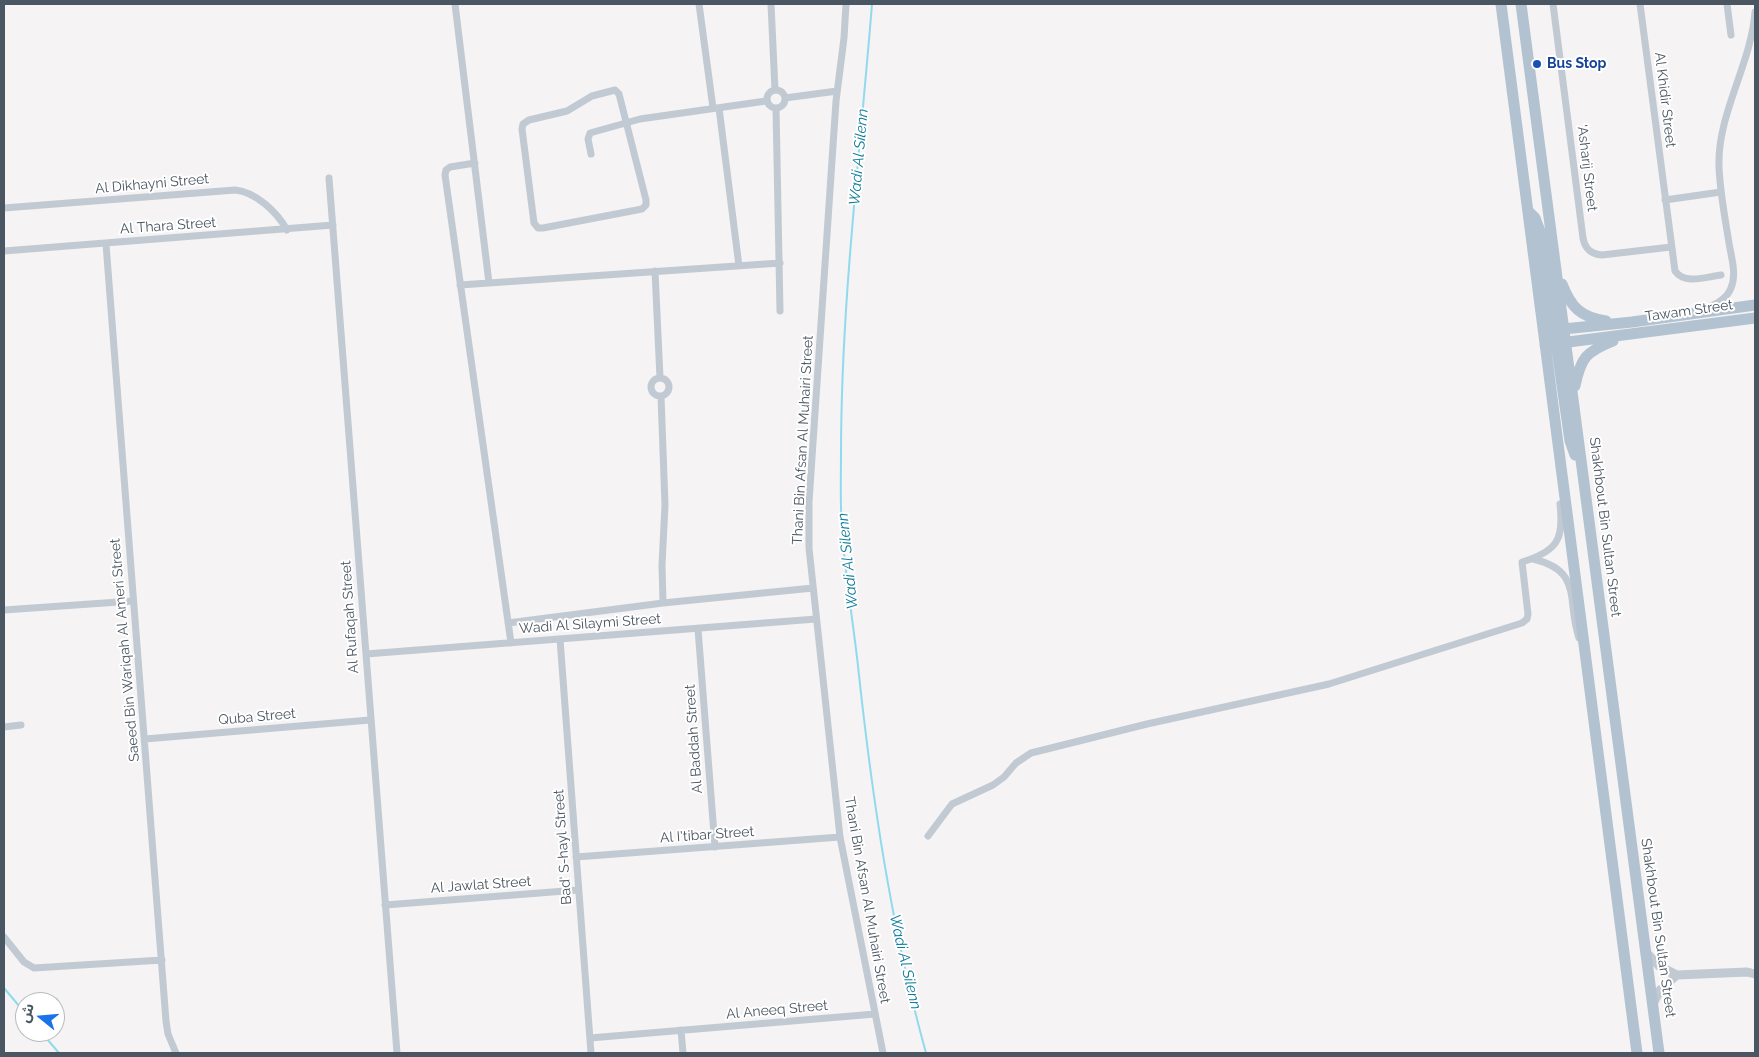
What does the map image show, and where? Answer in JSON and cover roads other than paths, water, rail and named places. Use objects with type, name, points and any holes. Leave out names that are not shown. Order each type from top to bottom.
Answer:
[{"type":"main road","name":"Shakhbout Bin Sultan Street","points":[[1502,4],[1528,211],[1556,343],[1561,464],[1638,1053]]},
{"type":"main road","name":"Shakhbout Bin Sultan Street","points":[[1521,4],[1555,267],[1554,330],[1556,343],[1573,396],[1659,1053]]},
{"type":"main road","points":[[1555,267],[1569,300],[1579,312],[1602,320],[1632,322]]},
{"type":"main road","name":"Tawam Street","points":[[1632,322],[1755,305]]},
{"type":"main road","name":"Tawam Street","points":[[1626,335],[1755,318]]},
{"type":"main road","points":[[1554,330],[1632,322]]},
{"type":"main road","points":[[1593,339],[1588,336],[1588,332],[1591,329],[1624,325],[1632,322]]},
{"type":"main road","points":[[1581,464],[1572,449],[1570,441],[1556,343],[1626,335]]},
{"type":"main road","points":[[1573,396],[1578,370],[1585,356],[1600,346],[1626,335]]},
{"type":"street","points":[[455,4],[489,283]]},
{"type":"street","points":[[699,4],[739,266]]},
{"type":"street","points":[[771,4],[775,90]]},
{"type":"street","name":"Thani Bin Afsan Al Muhairi Street","points":[[846,4],[844,38],[837,91],[809,510],[809,548],[840,837],[883,1053]]},
{"type":"street","name":"'Asharij Street","points":[[1553,4],[1583,238],[1586,246],[1592,253],[1602,255],[1671,247]]},
{"type":"street","name":"Al Khidir Street","points":[[1640,4],[1675,271],[1682,278],[1688,280],[1721,276]]},
{"type":"street","points":[[1727,4],[1731,35]]},
{"type":"street","points":[[1699,312],[1728,295],[1733,282],[1718,166],[1722,134],[1749,49],[1755,12]]},
{"type":"street","points":[[612,90],[619,94],[626,121],[646,205],[642,209],[538,228],[534,223],[522,124],[529,120],[567,111],[587,98],[612,90]]},
{"type":"street","points":[[775,90],[782,92],[785,98],[784,104],[776,108],[769,106],[766,101],[768,94],[775,90]]},
{"type":"street","points":[[785,98],[837,91]]},
{"type":"street","points":[[591,154],[589,134],[626,121],[766,101]]},
{"type":"street","points":[[776,108],[780,311]]},
{"type":"street","points":[[475,163],[450,167],[445,172],[511,643]]},
{"type":"street","name":"Al Rufaqah Street","points":[[329,178],[397,1053]]},
{"type":"street","name":"Al Dikhayni Street","points":[[4,208],[235,190],[246,192],[256,198],[278,216],[287,230]]},
{"type":"street","points":[[1665,200],[1721,192]]},
{"type":"street","name":"Al Thara Street","points":[[4,252],[333,225]]},
{"type":"street","name":"Saeed Bin Wariqah Al Ameri Street","points":[[106,244],[168,1034],[176,1053]]},
{"type":"street","points":[[460,285],[780,263]]},
{"type":"street","points":[[655,271],[660,378]]},
{"type":"street","points":[[660,378],[666,380],[669,385],[666,394],[661,396],[655,394],[652,389],[655,380],[660,378]]},
{"type":"street","points":[[661,396],[665,505],[662,565],[663,603]]},
{"type":"street","points":[[928,836],[952,804],[994,785],[1016,763],[1031,753],[1147,724],[1329,684],[1522,624],[1528,614],[1522,562],[1550,548],[1559,538],[1561,531],[1559,489],[1561,464]]},
{"type":"street","points":[[1533,558],[1558,569],[1569,582],[1576,629],[1585,650]]},
{"type":"street","points":[[508,623],[663,603],[813,588]]},
{"type":"street","points":[[4,610],[133,601]]},
{"type":"street","name":"Wadi Al Silaymi Street","points":[[366,654],[816,619]]},
{"type":"street","name":"Al Baddah Street","points":[[698,629],[715,846]]},
{"type":"street","name":"Bad' S-hayl Street","points":[[560,639],[591,1053]]},
{"type":"street","name":"Quba Street","points":[[145,739],[370,720]]},
{"type":"street","points":[[4,726],[21,725]]},
{"type":"street","name":"Al I'tibar Street","points":[[576,857],[840,837]]},
{"type":"street","name":"Al Jawlat Street","points":[[386,905],[578,890]]},
{"type":"street","points":[[4,937],[24,962],[34,968],[162,960]]},
{"type":"street","points":[[1645,950],[1659,966],[1677,975],[1748,972],[1755,974]]},
{"type":"street","points":[[1653,1004],[1660,990],[1677,975]]},
{"type":"street","name":"Al Aneeq Street","points":[[590,1038],[875,1014]]},
{"type":"street","points":[[681,1030],[683,1053]]},
{"type":"waterway","name":"Wadi Al Silenn","points":[[872,4],[844,342],[841,520],[876,813],[893,910],[926,1053]]},
{"type":"waterway","points":[[4,988],[15,1001]]},
{"type":"waterway","points":[[50,1042],[59,1053]]},
{"type":"place","name":"Bus Stop","points":[[1537,64]]}]
